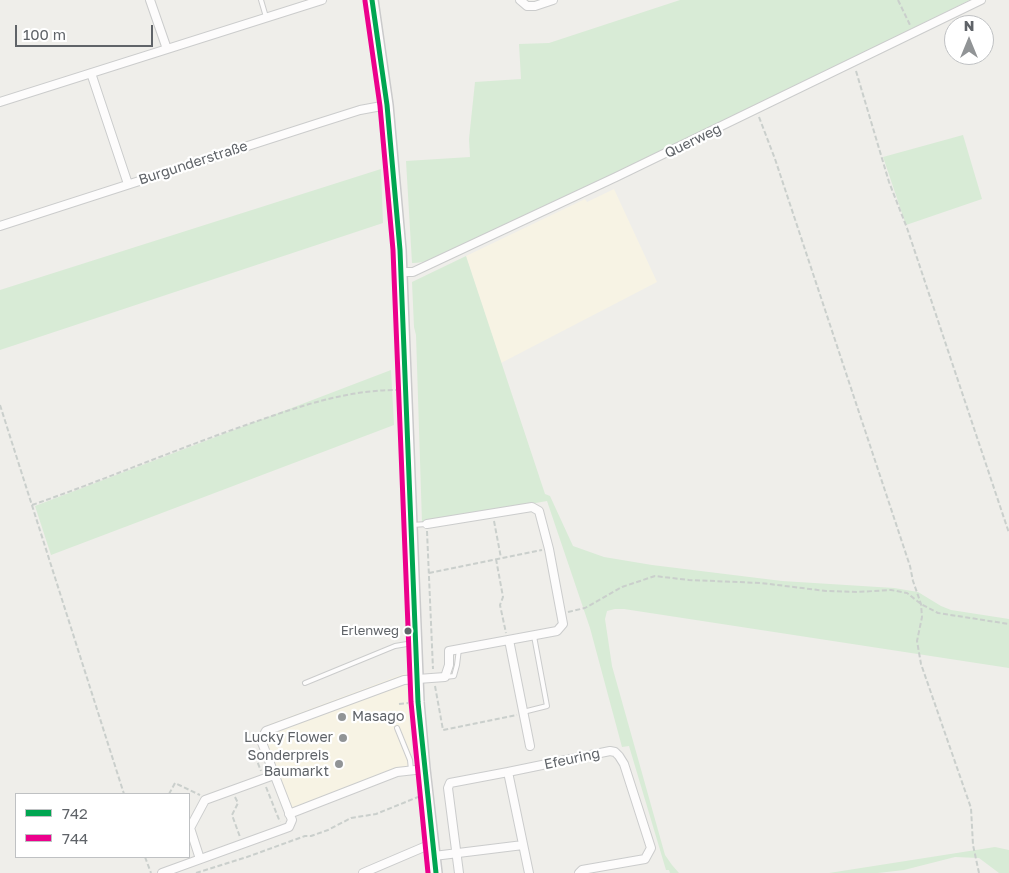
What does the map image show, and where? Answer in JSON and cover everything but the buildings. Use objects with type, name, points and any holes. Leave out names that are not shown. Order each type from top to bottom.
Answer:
[{"type":"main road","points":[[372,0],[387,105],[395,251],[401,272],[415,642],[424,769],[436,873]]},
{"type":"street","points":[[150,0],[167,48]]},
{"type":"street","points":[[0,102],[322,0]]},
{"type":"street","points":[[520,0],[527,6],[535,6],[553,0]]},
{"type":"street","name":"Querweg","points":[[401,272],[413,272],[756,110],[852,61],[981,0]]},
{"type":"street","points":[[91,73],[128,184]]},
{"type":"street","name":"Burgunderstraße","points":[[0,226],[360,110],[387,105]]},
{"type":"street","points":[[162,873],[288,827],[292,820],[261,740],[266,731],[404,680],[445,677],[449,665],[449,651],[557,630],[563,624],[549,549],[537,508],[532,507],[427,524]]},
{"type":"street","points":[[508,641],[530,746]]},
{"type":"street","name":"Efeuring","points":[[457,853],[448,788],[450,783],[610,751],[615,752],[624,764],[651,848],[645,859],[582,870],[579,873]]},
{"type":"street","points":[[290,814],[397,772],[424,769]]},
{"type":"street","points":[[508,772],[529,873]]},
{"type":"street","points":[[200,859],[190,828],[205,800],[274,775]]},
{"type":"street","points":[[363,873],[424,848],[433,851],[457,853],[523,845]]},
{"type":"street","points":[[457,853],[459,873]]},
{"type":"lane","points":[[260,0],[266,17]]},
{"type":"lane","points":[[411,525],[427,524]]},
{"type":"lane","points":[[523,712],[547,706],[534,635]]},
{"type":"lane","points":[[305,683],[395,646],[415,642]]},
{"type":"lane","points":[[397,728],[410,760],[411,770]]},
{"type":"path","points":[[898,0],[914,32]]},
{"type":"path","points":[[852,61],[889,182],[907,228],[1009,533]]},
{"type":"path","points":[[756,110],[772,151],[910,566],[921,604],[922,618],[918,641],[921,664],[971,808],[973,845],[979,873]]},
{"type":"path","points":[[32,505],[289,410],[339,396],[371,390],[396,390]]},
{"type":"path","points":[[0,406],[124,793]]},
{"type":"path","points":[[493,513],[501,558]]},
{"type":"path","points":[[427,524],[433,672]]},
{"type":"path","points":[[428,573],[549,549]]},
{"type":"path","points":[[496,559],[503,597],[500,605],[508,641]]},
{"type":"path","points":[[560,614],[585,608],[622,587],[654,576],[689,580],[760,583],[826,591],[891,590],[907,593],[921,604],[938,612],[1009,624]]},
{"type":"path","points":[[434,681],[443,730],[523,712]]},
{"type":"path","points":[[399,704],[408,703]]},
{"type":"path","points":[[255,756],[282,829]]},
{"type":"path","points":[[170,793],[175,783],[203,796],[205,800]]},
{"type":"path","points":[[233,790],[238,803],[232,815],[242,844]]},
{"type":"path","points":[[196,873],[328,830],[351,818],[376,814],[418,797]]},
{"type":"path","points":[[145,858],[151,873]]},
{"type":"shaded area","points":[[614,189],[657,282],[501,363],[466,256],[585,199],[587,202]]},
{"type":"shaded area","points":[[406,673],[413,769],[290,812],[264,740],[268,732],[267,725]]},
{"type":"green space","points":[[680,0],[970,0],[759,104],[759,106],[475,240],[427,261],[412,263],[406,161],[470,157],[469,139],[475,82],[521,79],[519,44],[549,43]]},
{"type":"green space","points":[[963,135],[982,199],[906,225],[883,157]]},
{"type":"green space","points":[[381,169],[383,223],[0,350],[0,290]]},
{"type":"green space","points":[[466,256],[545,494],[550,496],[573,546],[604,557],[652,565],[782,581],[894,588],[918,592],[951,610],[1009,619],[1009,668],[624,609],[607,611],[605,619],[612,666],[665,855],[679,873],[670,873],[669,870],[666,870],[629,746],[622,747],[590,628],[547,501],[422,523],[416,335],[412,282]]},
{"type":"green space","points":[[391,370],[394,425],[51,555],[35,506]]},
{"type":"green space","points":[[995,847],[1009,850],[1009,873],[999,873],[979,858],[955,857],[904,870],[878,873],[829,873]]},
{"type":"transit line","name":"742","points":[[372,0],[387,105],[400,250],[418,702],[436,873]]},
{"type":"transit line","name":"744","points":[[365,1],[380,106],[393,250],[411,702],[428,873]]},
{"type":"place","name":"Erlenweg","points":[[408,631]]},
{"type":"place","name":"Masago","points":[[342,717]]},
{"type":"place","name":"Lucky Flower","points":[[343,738]]},
{"type":"place","name":"Sonderpreis Baumarkt","points":[[339,764]]}]
